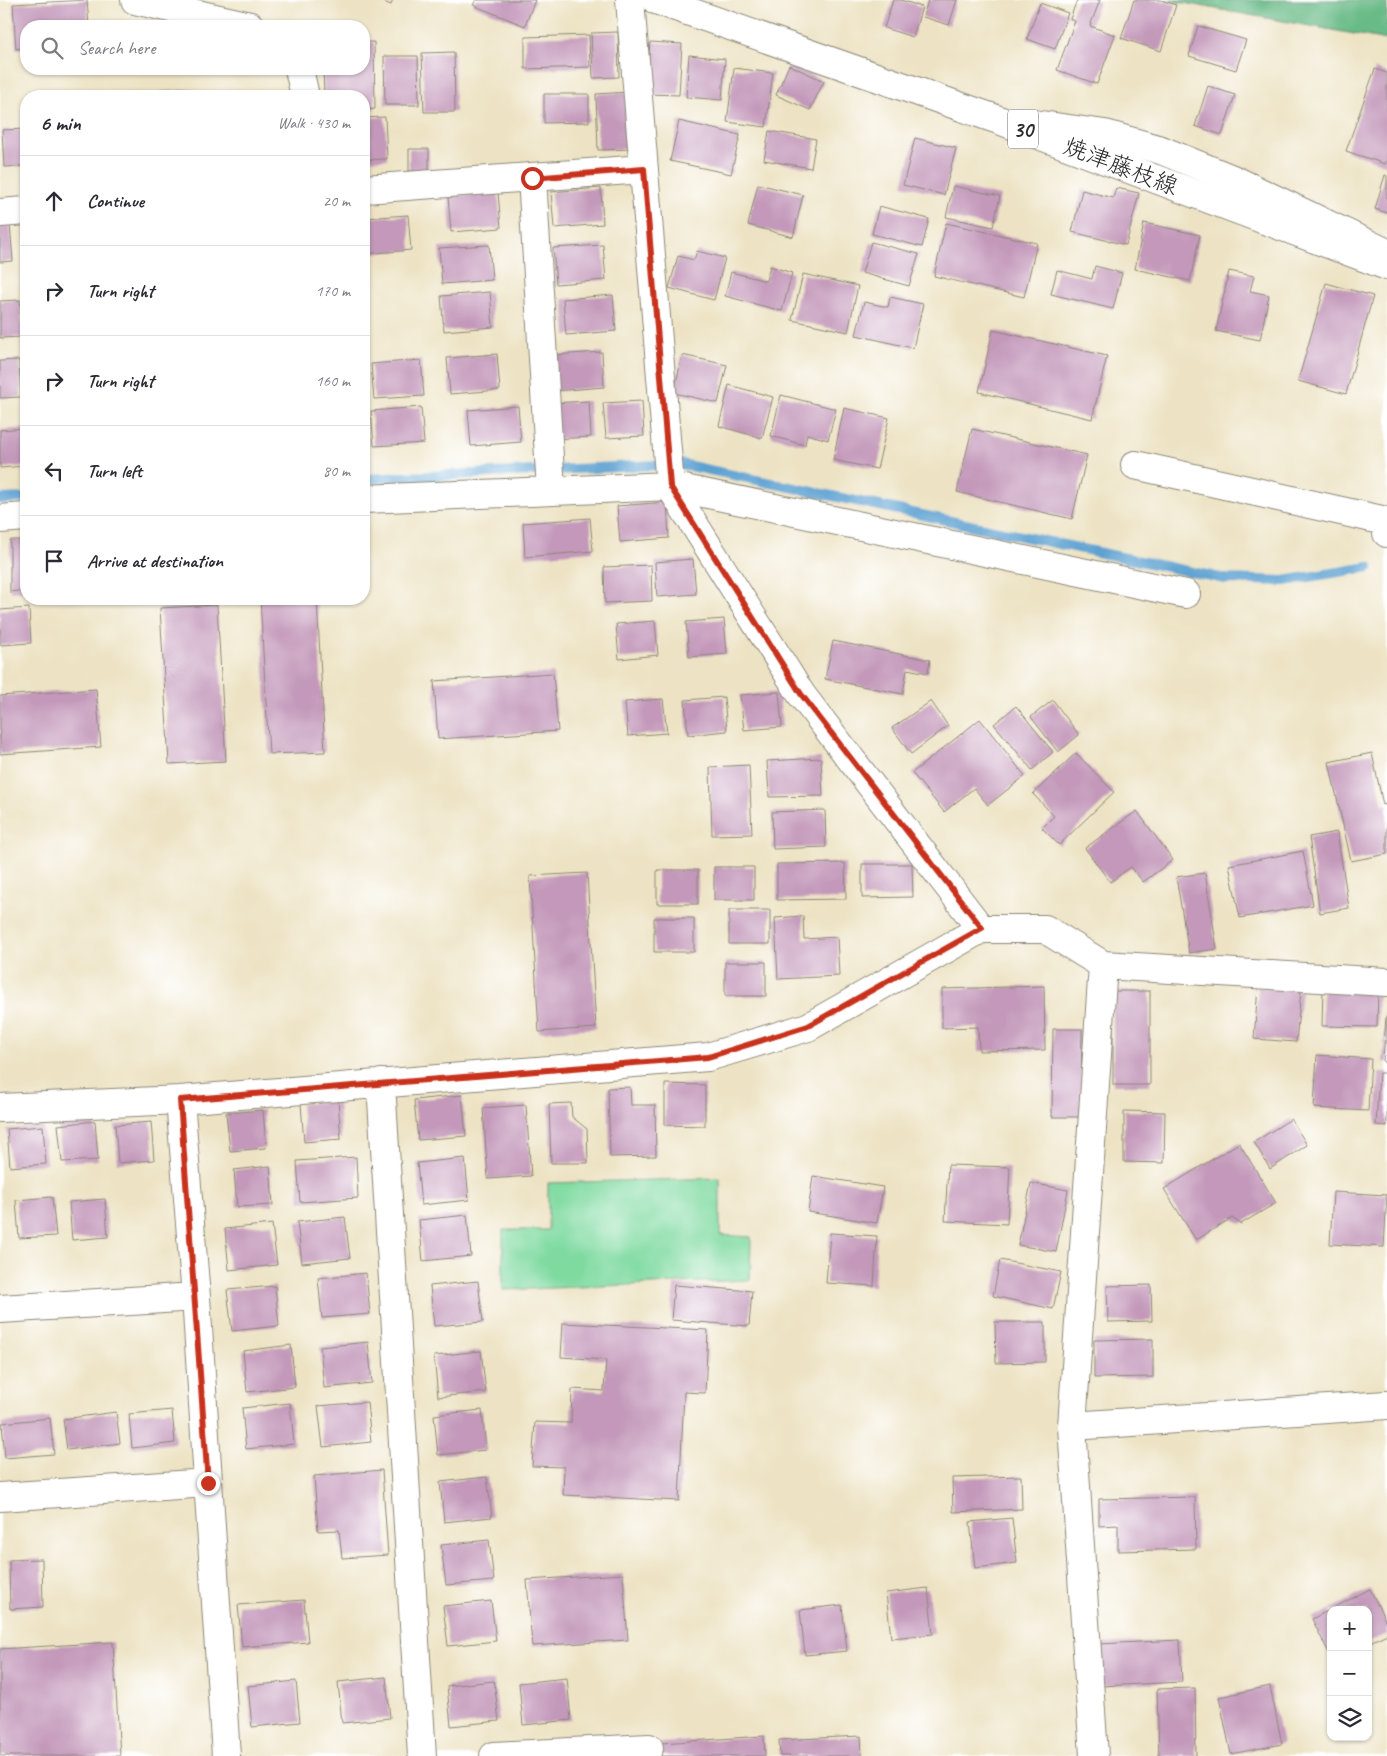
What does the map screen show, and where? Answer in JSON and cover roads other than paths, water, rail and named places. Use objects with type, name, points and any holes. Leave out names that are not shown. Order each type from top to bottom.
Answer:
[{"type":"street","points":[[135,0],[223,20]]},
{"type":"street","points":[[630,0],[670,486],[801,694],[982,928]]},
{"type":"street","name":"焼津藤枝線","points":[[656,0],[996,119],[1387,266]]},
{"type":"street","points":[[300,75],[304,90]]},
{"type":"street","points":[[996,119],[1105,134],[1161,150],[1237,181],[1387,253]]},
{"type":"street","points":[[370,189],[644,169]]},
{"type":"street","points":[[532,178],[550,490]]},
{"type":"street","points":[[0,213],[20,211]]},
{"type":"street","points":[[1135,465],[1386,521],[1387,533]]},
{"type":"street","points":[[370,499],[670,486],[1186,594]]},
{"type":"street","points":[[0,519],[20,517]]},
{"type":"street","points":[[0,1108],[180,1100],[708,1057],[808,1026],[982,928],[1045,928],[1103,965],[1387,982]]},
{"type":"street","points":[[1094,1756],[1072,1426],[1103,965]]},
{"type":"street","points":[[381,1084],[422,1756]]},
{"type":"street","points":[[180,1100],[196,1297],[226,1756]]},
{"type":"street","points":[[0,1309],[196,1297]]},
{"type":"street","points":[[1072,1426],[1387,1405]]},
{"type":"street","points":[[0,1497],[208,1483]]},
{"type":"street","points":[[494,1756],[649,1748]]},
{"type":"waterway","points":[[370,479],[681,464],[1225,579],[1284,581],[1369,567]]},
{"type":"waterway","points":[[0,499],[20,498]]}]
